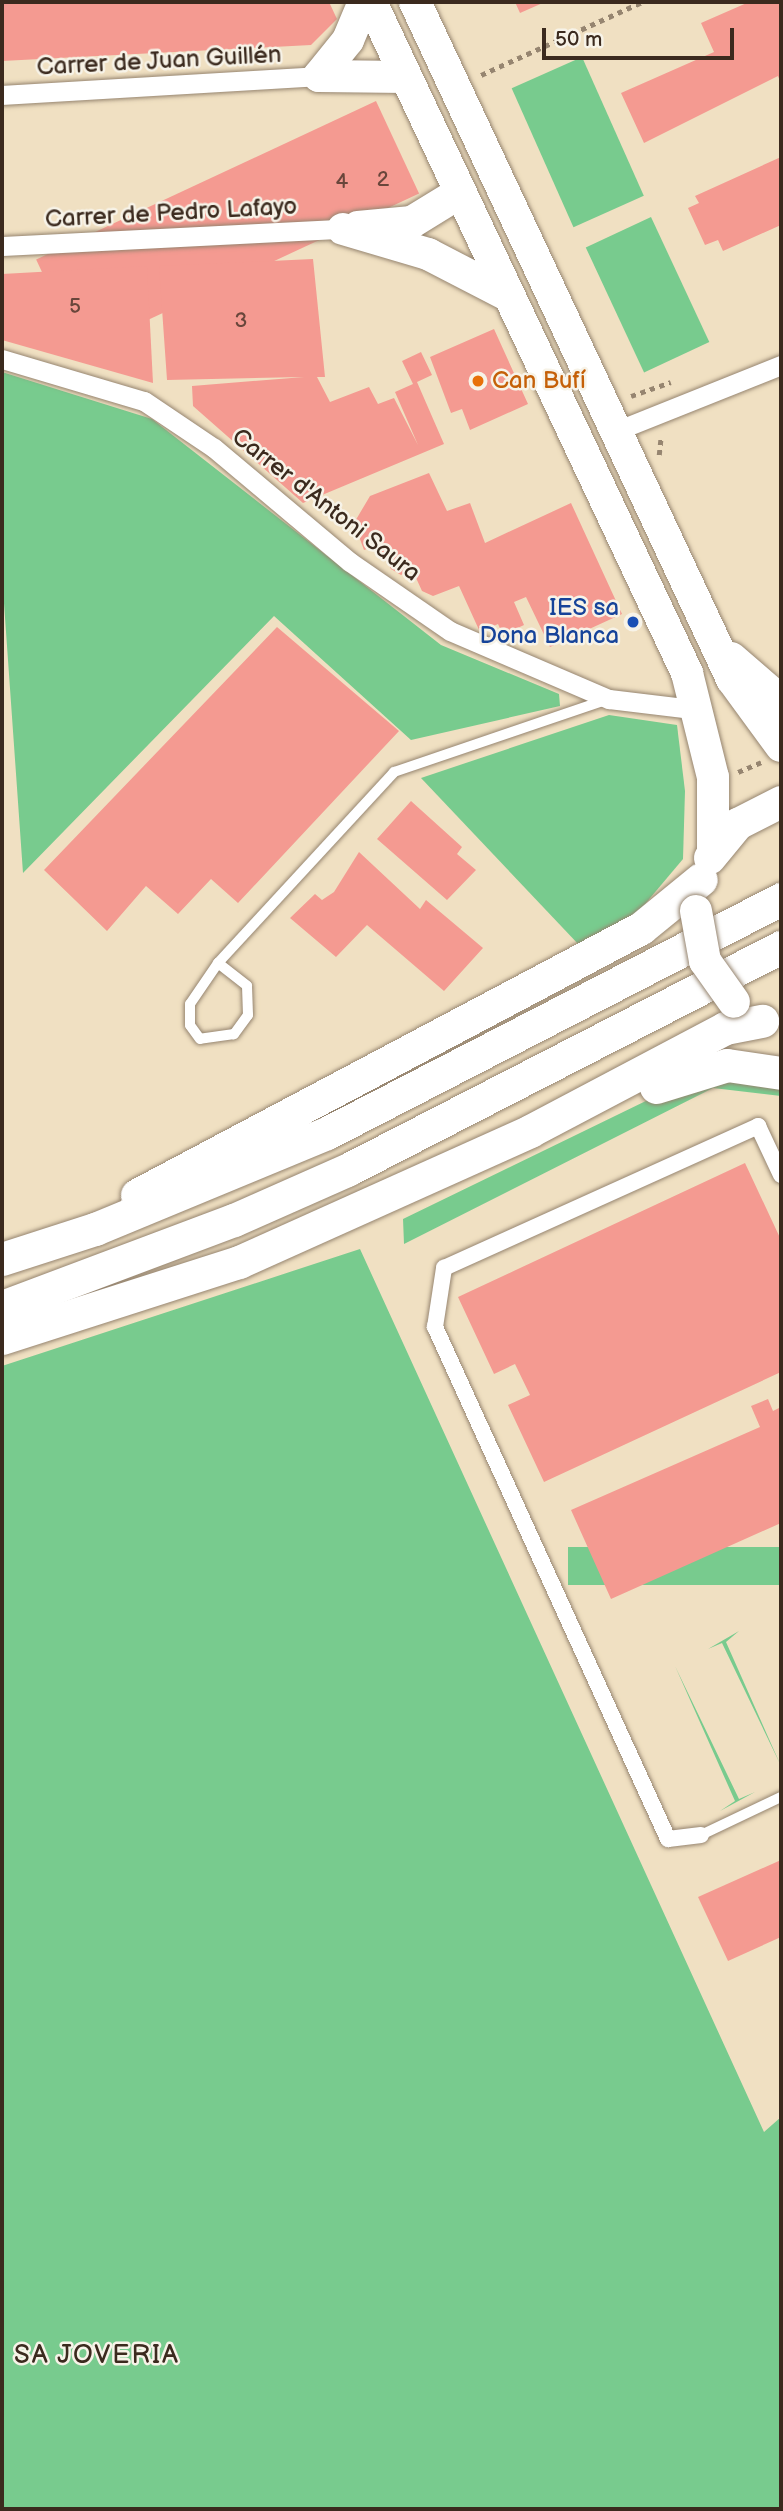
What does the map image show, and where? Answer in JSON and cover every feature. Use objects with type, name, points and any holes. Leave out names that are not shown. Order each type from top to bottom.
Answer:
[{"type":"highway","points":[[95,1228],[151,1184],[641,928],[707,866]]},
{"type":"highway","points":[[2,1259],[95,1228],[327,1133],[781,899]]},
{"type":"highway","points":[[2,1307],[234,1220],[347,1170],[781,947]]},
{"type":"highway","points":[[2,1338],[239,1262],[530,1131],[725,1028],[772,1025]]},
{"type":"highway","points":[[239,1262],[271,1259],[409,1206],[695,1070],[727,1065],[781,1073]]},
{"type":"main road","points":[[319,76],[348,40],[364,2]]},
{"type":"main road","points":[[371,2],[700,710],[713,777],[707,866],[696,911],[705,961],[734,1002],[772,1025]]},
{"type":"main road","points":[[415,2],[714,642],[776,750]]},
{"type":"main road","points":[[319,76],[406,77]]},
{"type":"main road","points":[[343,229],[412,222],[435,214],[461,192]]},
{"type":"main road","points":[[343,229],[428,254],[509,296]]},
{"type":"main road","points":[[714,642],[781,701]]},
{"type":"main road","points":[[707,866],[738,824],[781,802]]},
{"type":"street","name":"Carrer de Juan Guillén","points":[[2,95],[319,76]]},
{"type":"street","name":"Carrer de Pedro Lafayo","points":[[2,246],[343,229]]},
{"type":"street","name":"Carrer d'Antoni Saura","points":[[2,359],[144,401],[214,448],[350,562],[450,631],[609,699],[700,710]]},
{"type":"street","points":[[616,431],[781,365]]},
{"type":"street","points":[[701,1835],[668,1839],[435,1327],[444,1268],[758,1126],[781,1175]]},
{"type":"lane","points":[[218,963],[247,986],[248,1015],[234,1034],[200,1039],[190,1026],[190,1004],[218,963],[394,772],[609,699]]},
{"type":"lane","points":[[701,1835],[781,1797]]},
{"type":"path","points":[[481,75],[642,2]]},
{"type":"path","points":[[476,62],[487,87]]},
{"type":"path","points":[[625,385],[631,397],[681,378]]},
{"type":"path","points":[[659,470],[659,438],[667,432]]},
{"type":"path","points":[[713,777],[751,769],[776,750]]},
{"type":"green space","points":[[582,57],[644,196],[573,227],[512,88]]},
{"type":"green space","points":[[651,217],[709,342],[644,372],[586,247]]},
{"type":"green space","points":[[2,372],[152,419],[441,645],[559,694],[560,706],[411,740],[274,616],[23,873],[2,575]]},
{"type":"green space","points":[[609,715],[677,725],[685,791],[683,859],[635,916],[580,946],[421,778]]},
{"type":"green space","points":[[689,1080],[781,1081],[781,1096],[713,1088],[404,1244],[403,1219]]},
{"type":"green space","points":[[360,1249],[764,2132],[781,2117],[781,2509],[2,2509],[2,1366]]},
{"type":"green space","points":[[568,1547],[781,1547],[781,1585],[568,1585]]},
{"type":"green space","points":[[739,1631],[726,1642],[781,1766],[722,1643],[708,1649]]},
{"type":"green space","points":[[675,1666],[739,1799],[755,1792],[720,1811],[735,1801]]},
{"type":"building","points":[[2,2],[329,2],[337,19],[311,45],[2,61]]},
{"type":"building","points":[[515,2],[545,2],[520,13]]},
{"type":"building","points":[[749,2],[781,2],[781,84],[778,76],[644,143],[621,93],[714,52],[701,23]]},
{"type":"building","points":[[376,101],[419,193],[79,352],[36,259]]},
{"type":"building","points":[[781,157],[781,225],[723,251],[718,240],[705,245],[688,208],[699,203],[695,196]]},
{"type":"building","points":[[313,259],[325,377],[317,377],[330,402],[369,387],[378,404],[394,398],[418,445],[395,392],[413,384],[402,361],[421,352],[432,375],[417,382],[444,444],[303,503],[193,406],[192,386],[304,377],[167,380],[159,266]]},
{"type":"building","points":[[147,266],[153,383],[2,340],[2,274]]},
{"type":"building","name":"Can Bufí","points":[[494,329],[528,404],[470,430],[462,409],[451,413],[430,357]]},
{"type":"building","points":[[429,473],[447,511],[470,503],[485,543],[571,503],[622,614],[550,647],[526,597],[514,602],[524,625],[503,635],[498,624],[480,632],[459,586],[433,596],[422,591],[412,569],[401,575],[391,569],[378,545],[364,550],[354,523],[370,496]]},
{"type":"building","points":[[277,627],[399,731],[238,903],[211,879],[178,914],[146,886],[107,931],[44,870]]},
{"type":"building","points":[[411,801],[462,847],[457,854],[476,870],[447,900],[377,839]]},
{"type":"building","points":[[359,852],[420,909],[426,900],[483,948],[444,991],[367,925],[336,957],[290,918],[315,894],[322,900],[334,892]]},
{"type":"building","points":[[745,1163],[781,1240],[781,1372],[544,1482],[508,1405],[530,1395],[515,1364],[494,1374],[458,1297]]},
{"type":"building","points":[[768,1399],[773,1411],[781,1407],[781,1523],[611,1599],[571,1510],[760,1427],[751,1406]]},
{"type":"building","points":[[781,1860],[781,1937],[728,1961],[698,1897]]},
{"type":"place","name":"Can Bufí","points":[[478,381]]},
{"type":"place","name":"IES sa Dona Blanca","points":[[633,622]]},
{"type":"district","name":"SA JOVERIA","points":[[97,2356]]}]
